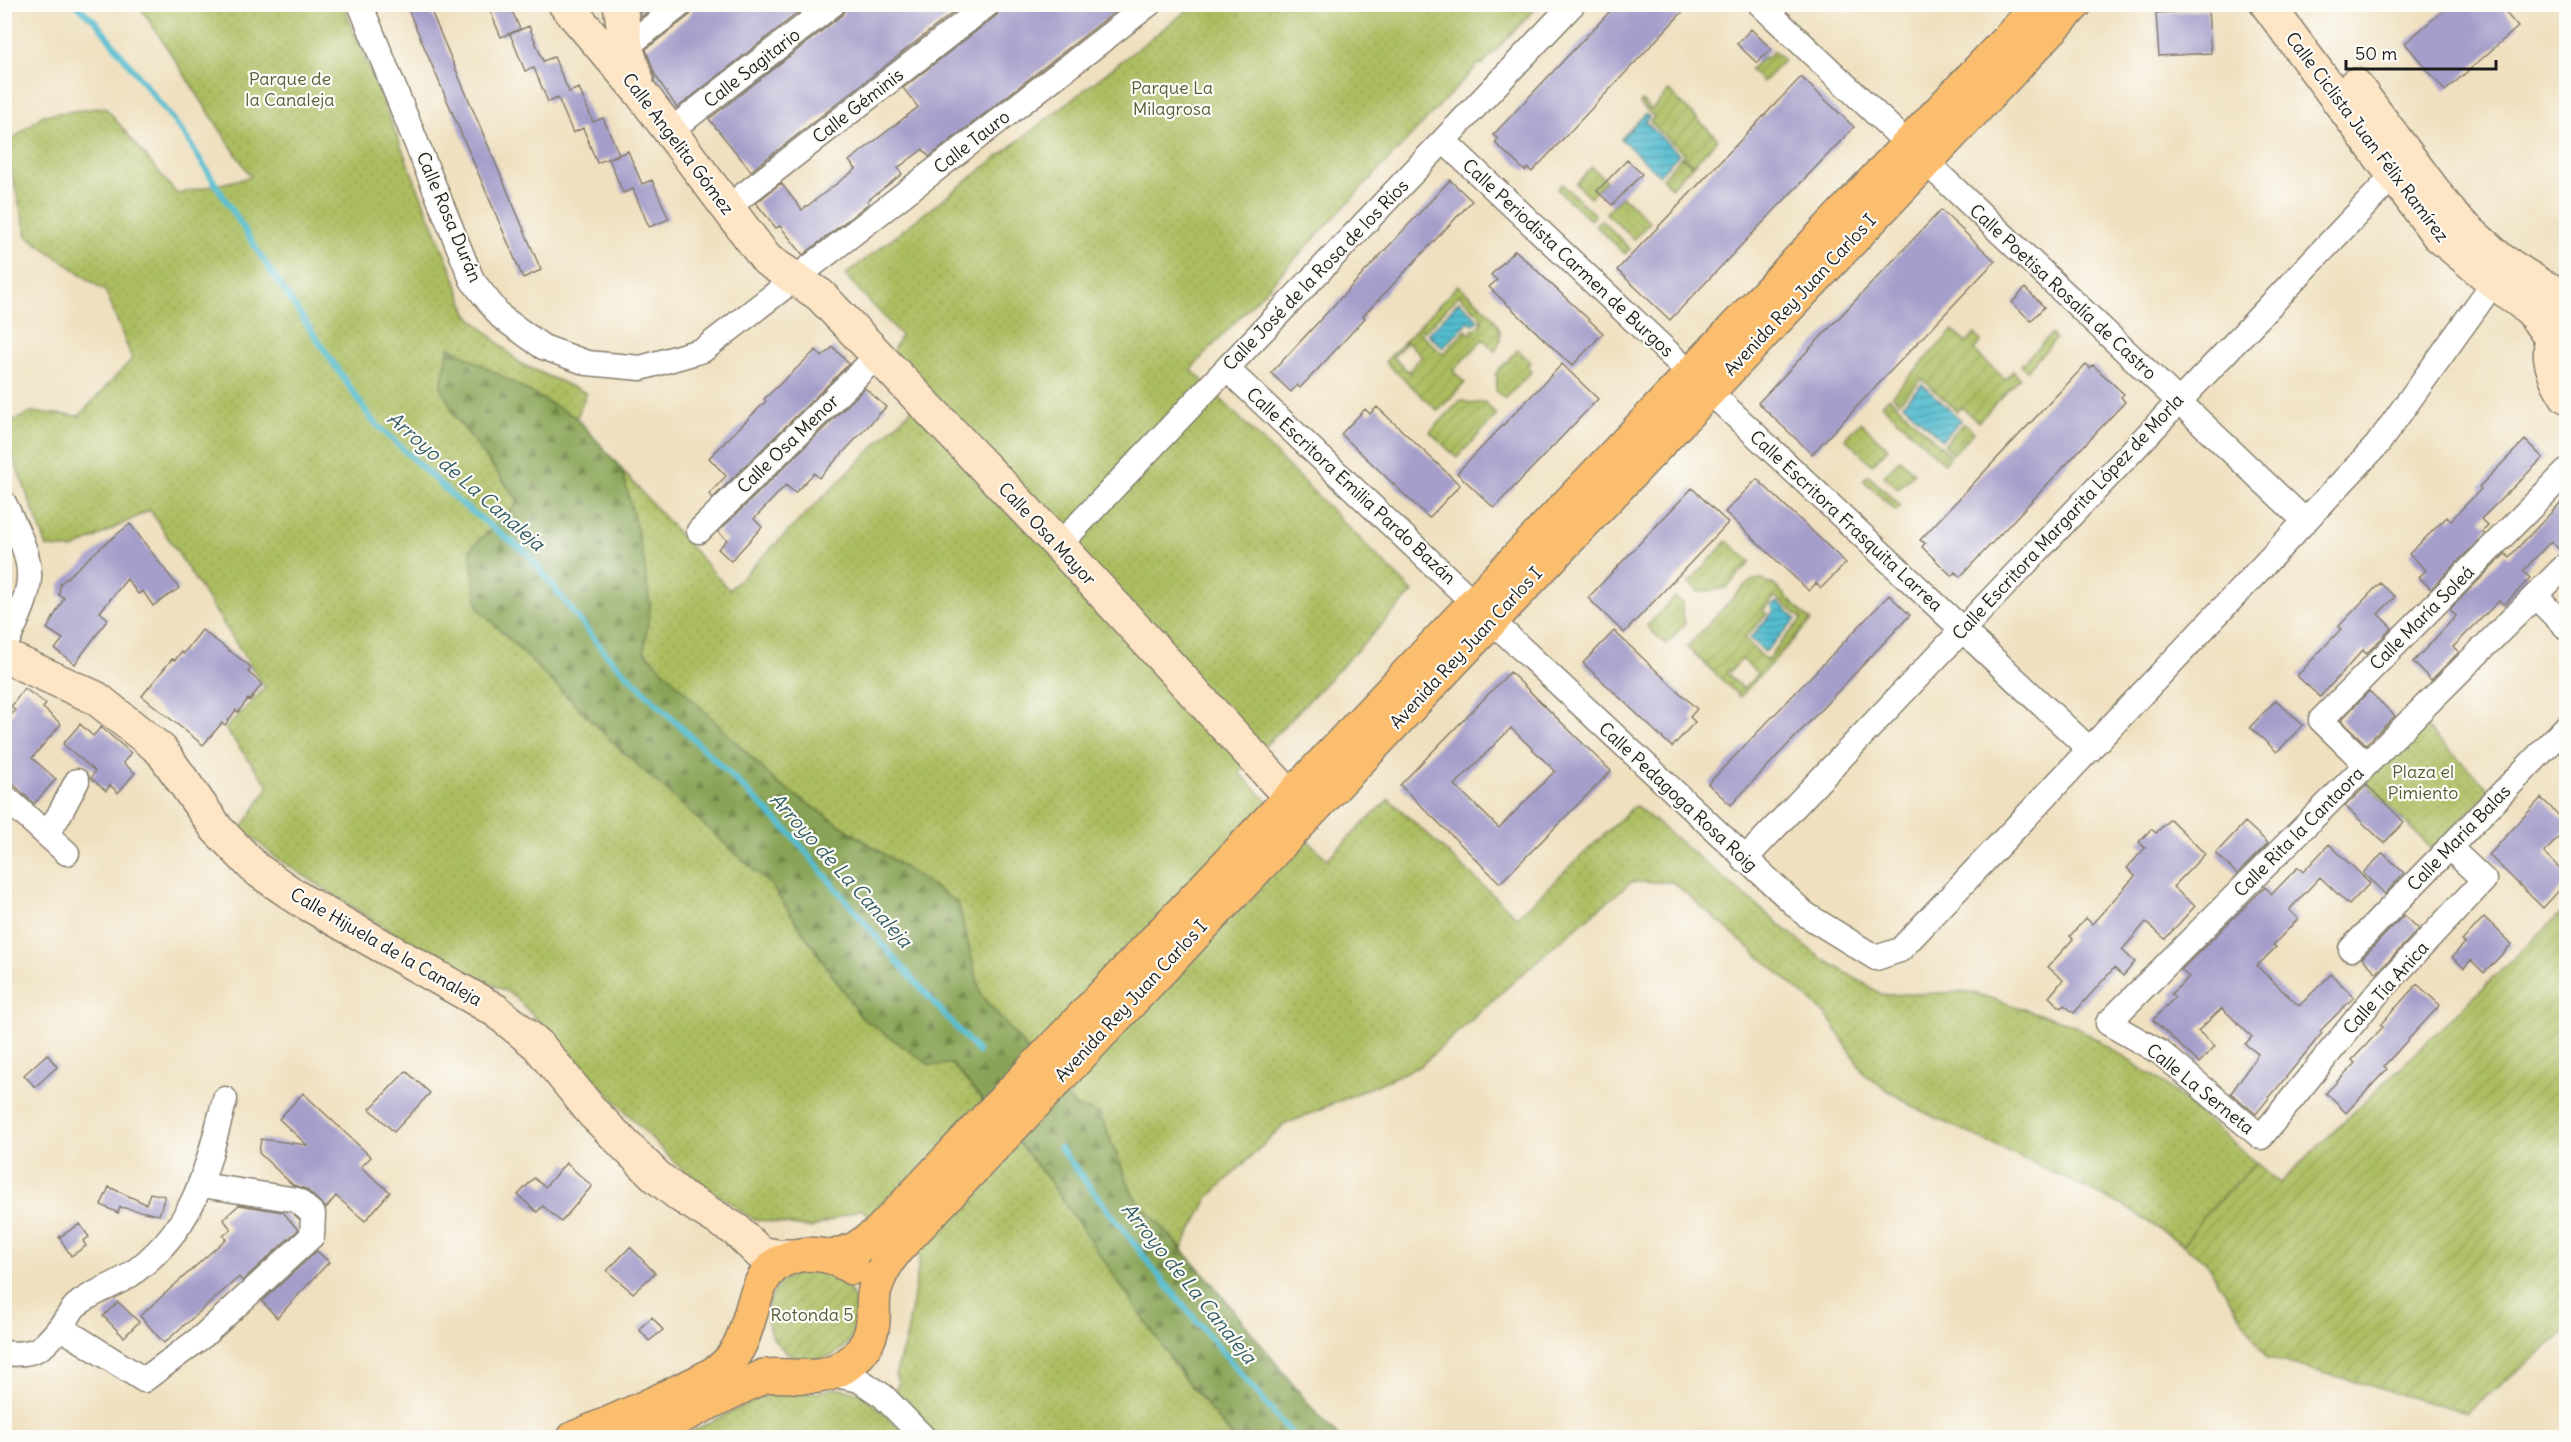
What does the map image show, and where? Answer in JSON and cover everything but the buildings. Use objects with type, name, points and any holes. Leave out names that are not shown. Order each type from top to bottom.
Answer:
[{"type":"main road","name":"Avenida Rey Juan Carlos I","points":[[1917,153],[2041,4]]},
{"type":"main road","name":"Avenida Rey Juan Carlos I","points":[[868,1342],[873,1322],[873,1302],[880,1275],[897,1249],[1483,612],[1917,153],[2075,4]]},
{"type":"main road","name":"Avenida Rey Juan Carlos I","points":[[833,1257],[855,1249],[878,1233],[1291,798],[1483,612]]},
{"type":"main road","name":"Avenida Rey Juan Carlos I","points":[[574,1437],[658,1401],[709,1376],[724,1366],[735,1353],[751,1317],[761,1266],[775,1266],[793,1256],[813,1253],[833,1257],[851,1267],[865,1282],[873,1302]]},
{"type":"main road","points":[[751,1317],[755,1337],[765,1354],[780,1367],[814,1374]]},
{"type":"main road","points":[[637,1437],[764,1376],[838,1371],[855,1359],[868,1342]]},
{"type":"street","name":"Calle Rosa Durán","points":[[360,4],[472,280],[501,317],[543,347],[587,363],[641,368],[703,350],[795,279]]},
{"type":"street","name":"Calle Angelita Gómez","points":[[565,4],[641,93],[767,260],[795,279]]},
{"type":"street","points":[[620,4],[626,47],[641,93]]},
{"type":"street","points":[[626,47],[681,4]]},
{"type":"street","name":"Calle Sagitario","points":[[670,131],[834,4]]},
{"type":"street","name":"Calle Géminis","points":[[728,208],[988,4]]},
{"type":"street","name":"Calle Tauro","points":[[795,279],[1149,4]]},
{"type":"street","name":"Calle José de la Rosa de los Ríos","points":[[1059,545],[1573,4]]},
{"type":"street","name":"Calle Poetisa Rosalía de Castro","points":[[1760,4],[2306,521]]},
{"type":"street","name":"Calle Ciclista Juan Félix Ramírez","points":[[2267,4],[2438,235],[2531,310],[2559,324]]},
{"type":"street","name":"Calle Ciclista Juan Félix Ramírez","points":[[2295,4],[2454,218],[2501,260],[2542,286],[2566,297]]},
{"type":"street","name":"Calle Periodista Carmen de Burgos","points":[[1444,141],[1700,383]]},
{"type":"street","name":"Calle Escritora Margarita López de Morla","points":[[1744,860],[2394,176]]},
{"type":"street","name":"Calle Osa Mayor","points":[[795,279],[820,296],[1059,545],[1291,798]]},
{"type":"street","points":[[2090,750],[2377,445],[2494,282]]},
{"type":"street","points":[[2559,324],[2552,370],[2566,396]]},
{"type":"street","name":"Calle Osa Menor","points":[[699,531],[877,356]]},
{"type":"street","name":"Calle Escritora Emilia Pardo Bazán","points":[[1227,369],[1483,612]]},
{"type":"street","name":"Calle Escritora Frasquita Larrea","points":[[1700,383],[2090,750]]},
{"type":"street","name":"Calle María Soleá","points":[[2366,764],[2321,720],[2566,472]]},
{"type":"street","points":[[4,502],[23,541],[31,571],[25,604],[4,648]]},
{"type":"street","name":"Calle Rita la Cantaora","points":[[2108,1023],[2566,565]]},
{"type":"street","points":[[2535,596],[2566,627]]},
{"type":"street","name":"Calle Pedagoga Rosa Roig","points":[[1483,612],[1744,860],[1805,914],[1876,958],[1900,950],[2090,750]]},
{"type":"street","name":"Calle Hijuela de la Canaleja","points":[[4,656],[96,698],[161,750],[217,829],[256,869],[301,900],[495,1010],[538,1045],[593,1113],[657,1177],[681,1196],[736,1230],[761,1266]]},
{"type":"street","name":"Calle María Balas","points":[[2351,948],[2566,727]]},
{"type":"street","points":[[46,834],[58,817],[76,781]]},
{"type":"street","points":[[4,796],[67,853]]},
{"type":"street","name":"Calle Tía Anica","points":[[2260,1137],[2376,995],[2484,880],[2449,847]]},
{"type":"street","name":"Calle La Serneta","points":[[2108,1023],[2161,1053],[2260,1137]]},
{"type":"street","points":[[4,1353],[24,1355],[47,1344],[77,1304],[128,1276],[164,1247],[186,1215],[201,1185],[225,1099]]},
{"type":"street","points":[[60,1327],[144,1380],[204,1336],[312,1236],[313,1214],[297,1200],[201,1185]]},
{"type":"street","points":[[868,1342],[871,1370],[883,1396]]},
{"type":"street","points":[[814,1374],[859,1380],[883,1396],[924,1437]]},
{"type":"green space","name":"Parque de la Canaleja","points":[[139,5],[343,5],[454,276],[467,314],[521,364],[586,393],[577,418],[449,348],[441,387],[455,416],[519,502],[471,549],[620,749],[771,885],[861,1017],[930,1065],[952,1064],[1047,1177],[1184,1378],[1233,1437],[936,1437],[893,1391],[899,1384],[895,1375],[907,1335],[920,1257],[861,1209],[811,1228],[753,1219],[680,1168],[513,995],[390,931],[275,857],[242,828],[269,786],[225,729],[265,688],[150,510],[73,549],[47,547],[5,436],[5,425],[31,412],[79,416],[132,359],[106,292],[27,236],[5,145],[43,115],[105,107],[177,194],[251,177]]},
{"type":"green space","name":"Parque La Milagrosa","points":[[1194,5],[1539,5],[1482,65],[1480,63],[1191,369],[1413,592],[1239,773],[1327,859],[1389,799],[1517,917],[1635,805],[1818,956],[1883,995],[1971,992],[2074,1025],[2164,1083],[2256,1163],[2202,1218],[2183,1245],[2124,1206],[1915,1108],[1865,1075],[1826,1014],[1673,882],[1631,882],[1548,951],[1420,1066],[1284,1125],[1209,1197],[1182,1248],[1134,1197],[1100,1114],[1076,1107],[981,995],[958,903],[778,784],[644,651],[650,606],[643,556],[622,470],[729,590],[913,408],[889,358],[901,335],[845,275]]},
{"type":"green space","points":[[1774,51],[1784,60],[1763,82],[1750,70],[1763,57],[1766,59]]},
{"type":"green space","points":[[1669,91],[1718,139],[1693,165],[1683,155],[1685,152],[1682,152],[1650,122],[1654,117],[1640,104],[1642,101],[1651,110]]},
{"type":"green space","points":[[1682,156],[1692,166],[1671,188],[1662,178]]},
{"type":"green space","points":[[1592,167],[1606,181],[1590,197],[1576,184]]},
{"type":"green space","points":[[1562,184],[1595,215],[1590,220],[1557,189]]},
{"type":"green space","points":[[1622,196],[1650,222],[1634,239],[1606,213]]},
{"type":"green space","points":[[1601,220],[1630,249],[1625,254],[1595,225]]},
{"type":"green space","points":[[1458,285],[1490,314],[1500,332],[1500,341],[1495,351],[1483,339],[1453,371],[1465,383],[1438,411],[1385,362]],"holes":[[[1459,295],[1480,315],[1482,322],[1479,327],[1472,330],[1474,332],[1471,334],[1466,330],[1443,354],[1419,332],[1422,329],[1425,331]],[[1407,342],[1422,356],[1410,369],[1410,373],[1393,357]]]},
{"type":"green space","points":[[1953,330],[1966,343],[1975,334],[1981,341],[1974,350],[2005,379],[2013,371],[2020,378],[1978,422],[1961,407],[1957,411],[1922,379],[1899,402],[1892,395]]},
{"type":"green space","points":[[2051,334],[2056,339],[2027,370],[2021,365]]},
{"type":"green space","points":[[449,347],[577,418],[622,469],[643,556],[650,606],[644,651],[778,784],[958,903],[981,995],[1076,1107],[1100,1114],[1134,1197],[1208,1278],[1315,1412],[1339,1437],[1233,1437],[1184,1378],[1047,1177],[952,1064],[930,1065],[861,1017],[771,885],[620,749],[478,608],[470,549],[519,502],[455,416],[441,386]]},
{"type":"green space","points":[[1518,350],[1531,362],[1527,367],[1532,371],[1505,399],[1496,391],[1497,376],[1495,374]]},
{"type":"green space","points":[[1889,397],[1951,456],[1944,463],[1882,405]]},
{"type":"green space","points":[[1461,400],[1472,404],[1484,402],[1497,415],[1457,458],[1430,432]]},
{"type":"green space","points":[[1860,422],[1888,448],[1872,465],[1845,438]]},
{"type":"green space","points":[[1964,423],[1974,432],[1953,454],[1944,444]]},
{"type":"green space","points":[[1900,459],[1914,473],[1898,489],[1884,476]]},
{"type":"green space","points":[[1868,475],[1901,506],[1896,511],[1863,480]]},
{"type":"green space","points":[[1727,541],[1751,562],[1726,588],[1699,592],[1689,583]]},
{"type":"green space","points":[[1760,579],[1774,585],[1811,621],[1740,697],[1687,647],[1745,585]],"holes":[[[1777,598],[1802,619],[1767,661],[1744,638],[1767,614],[1762,609],[1767,607],[1772,599]],[[1742,659],[1758,674],[1743,689],[1726,672],[1728,670],[1730,672]]]},
{"type":"green space","points":[[1675,597],[1682,603],[1685,623],[1666,645],[1647,626]]},
{"type":"green space","name":"Plaza el Pimiento","points":[[2423,724],[2490,790],[2432,849],[2365,783]]},
{"type":"green space","points":[[2566,908],[2566,1332],[2466,1413],[2266,1357],[2206,1262],[2183,1245],[2202,1218],[2256,1163],[2280,1183]]},
{"type":"green space","name":"Rotonda 5","points":[[812,1270],[829,1274],[844,1283],[853,1298],[857,1315],[853,1332],[844,1347],[829,1356],[812,1360],[795,1356],[780,1347],[771,1332],[767,1315],[771,1298],[780,1283],[795,1274]]},
{"type":"green space","points":[[835,1388],[860,1392],[909,1438],[678,1438],[764,1396],[818,1392]]},
{"type":"water","points":[[1645,114],[1649,117],[1645,122],[1679,154],[1659,175],[1621,139]]},
{"type":"water","points":[[1459,301],[1478,321],[1473,324],[1469,321],[1443,348],[1428,334]]},
{"type":"water","points":[[1922,384],[1961,420],[1942,440],[1903,404]]},
{"type":"water","points":[[1778,602],[1796,619],[1765,652],[1750,638],[1773,612],[1772,604]]},
{"type":"waterway","name":"Arroyo de La Canaleja","points":[[75,4],[95,21],[184,134],[266,264],[372,420],[459,502],[527,553],[607,655],[792,835],[888,951],[978,1052]]},
{"type":"waterway","name":"Arroyo de La Canaleja","points":[[1060,1148],[1163,1281],[1295,1438]]}]
